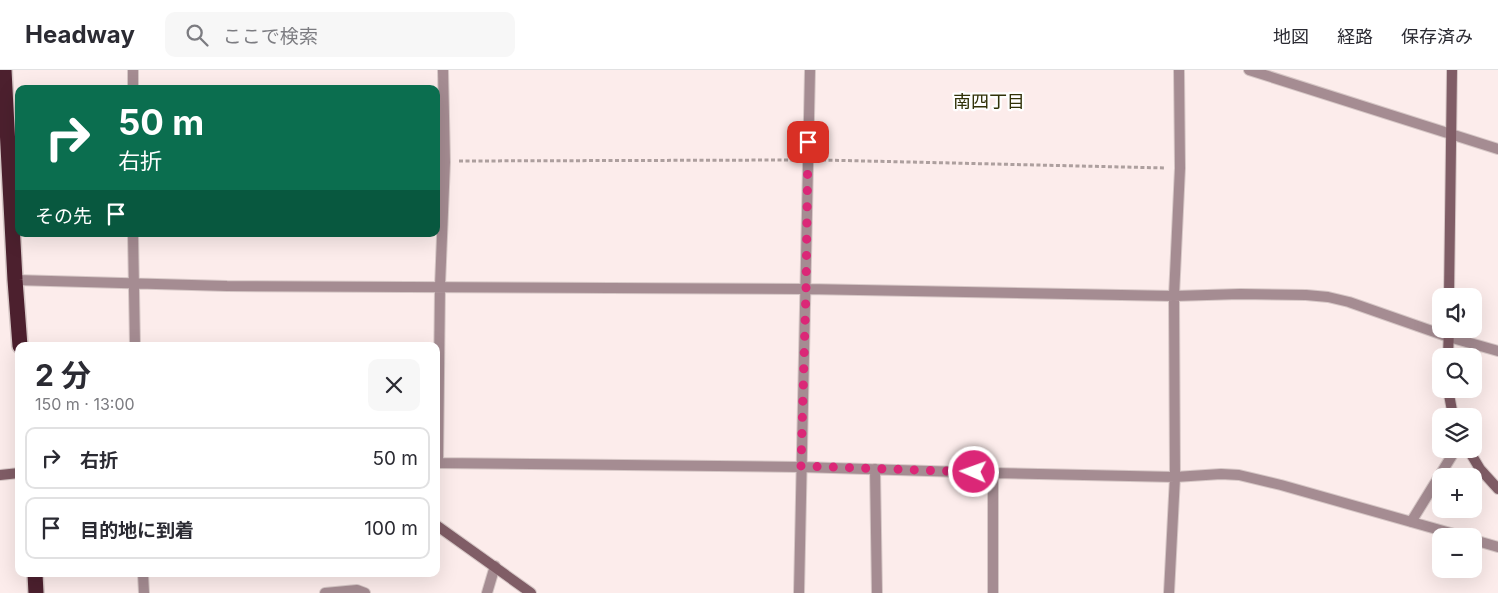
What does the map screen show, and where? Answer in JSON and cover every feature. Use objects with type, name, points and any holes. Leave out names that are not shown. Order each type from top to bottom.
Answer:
[{"type":"highway","points":[[4,70],[3,140],[20,342]]},
{"type":"highway","points":[[35,577],[36,593]]},
{"type":"street","points":[[133,70],[133,85]]},
{"type":"street","points":[[439,342],[445,162],[443,70]]},
{"type":"street","points":[[799,593],[810,70]]},
{"type":"street","points":[[1169,593],[1175,477],[1174,296],[1180,168],[1179,70]]},
{"type":"street","points":[[1250,70],[1498,149]]},
{"type":"street","points":[[1449,288],[1452,70]]},
{"type":"street","points":[[133,237],[134,342]]},
{"type":"street","points":[[14,280],[227,286],[806,289],[1174,296],[1240,294],[1328,297],[1432,328]]},
{"type":"street","points":[[1462,338],[1498,352]]},
{"type":"street","points":[[1411,522],[1450,458]]},
{"type":"street","points":[[1474,458],[1498,490]]},
{"type":"street","points":[[440,464],[801,466],[1175,477],[1221,474],[1254,478],[1432,528]]},
{"type":"street","points":[[875,469],[877,593]]},
{"type":"street","points":[[0,475],[15,473]]},
{"type":"street","points":[[993,473],[993,593]]},
{"type":"street","points":[[440,528],[531,593]]},
{"type":"street","points":[[1482,542],[1498,547]]},
{"type":"street","points":[[487,593],[495,566]]},
{"type":"street","points":[[144,577],[144,593]]},
{"type":"street","points":[[325,593],[357,590],[365,593]]},
{"type":"district","name":"南四丁目","points":[[989,101]]},
{"type":"route","points":[[808,142],[801,466],[974,472]]}]
